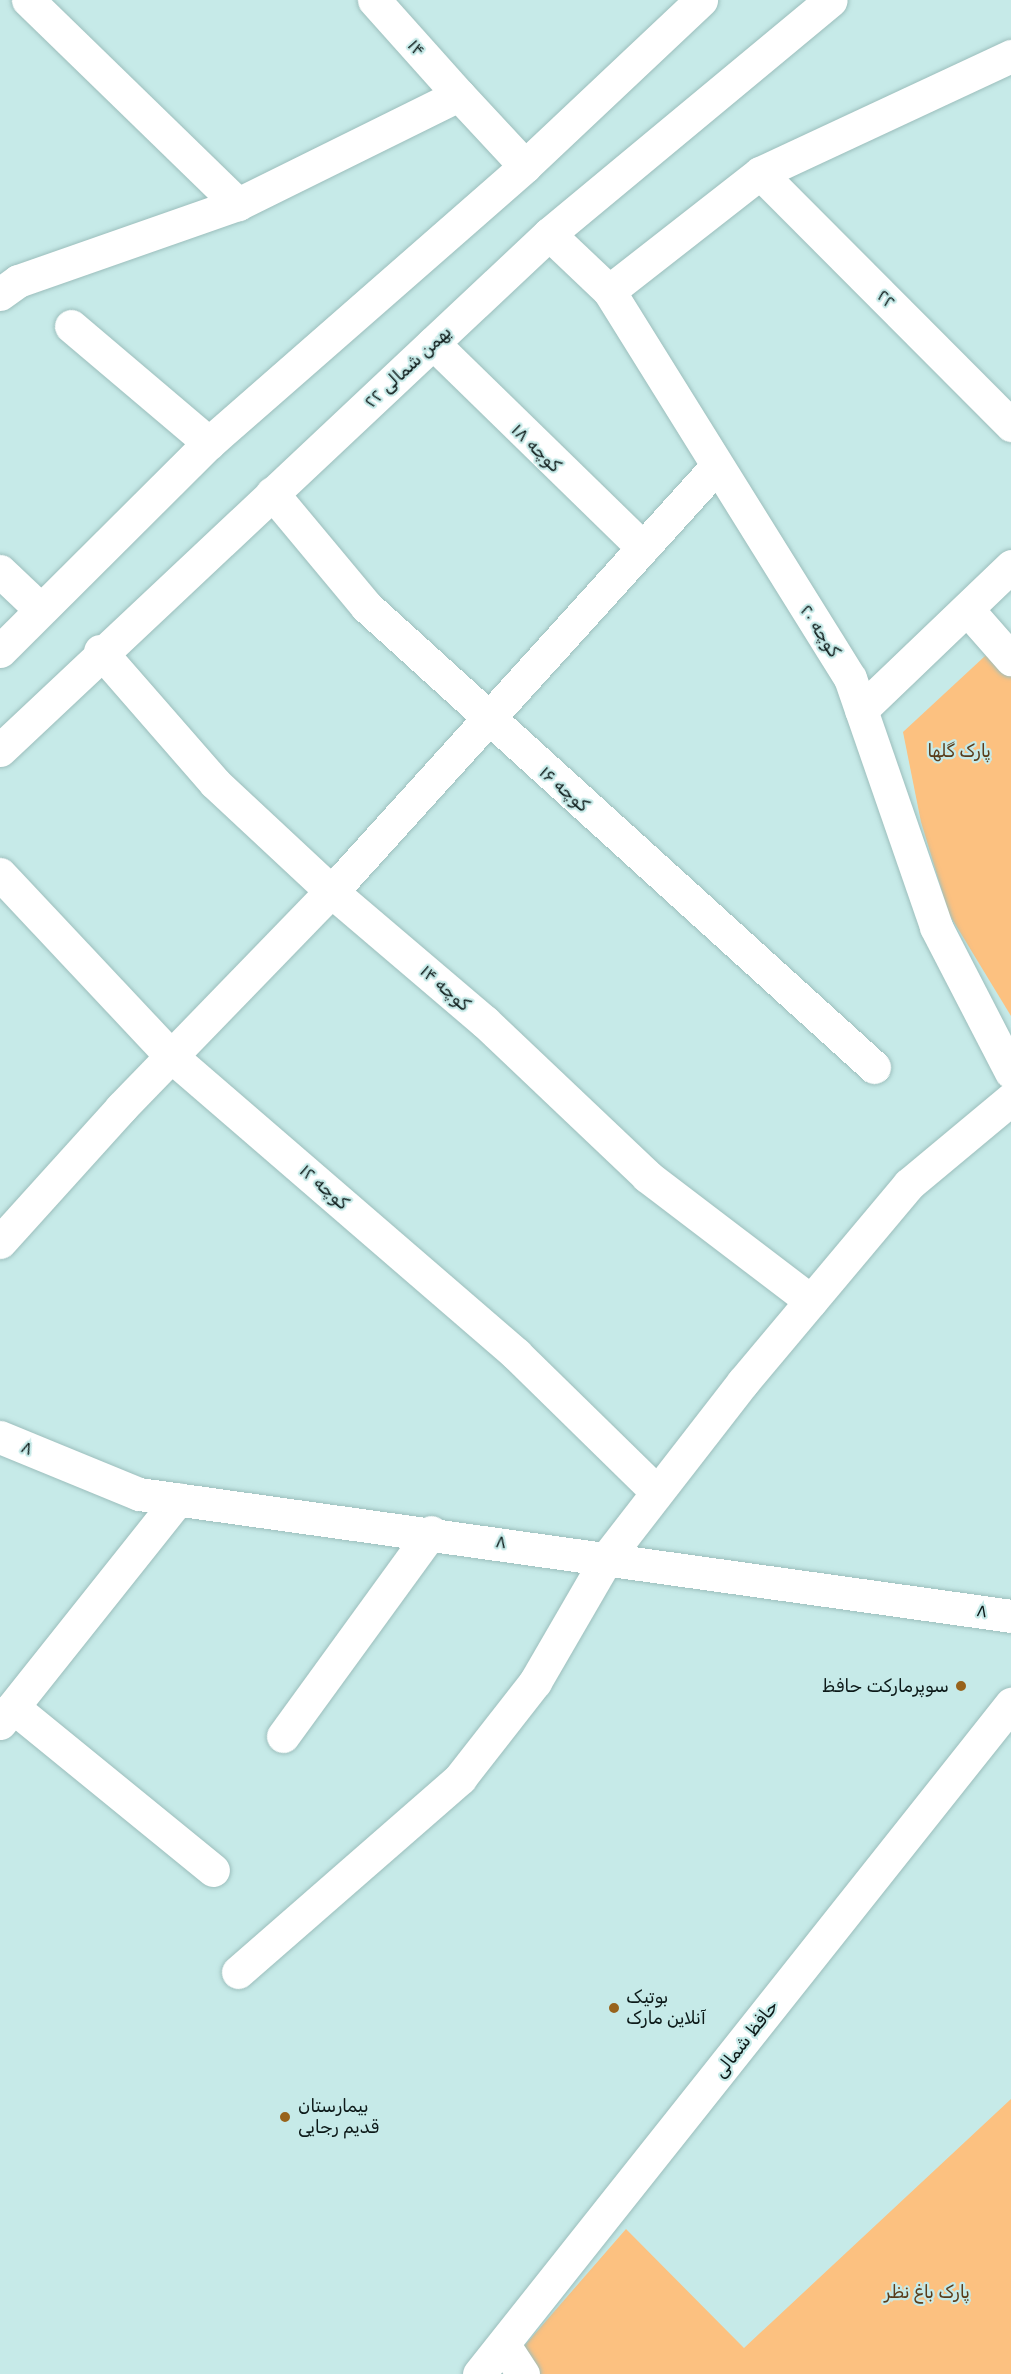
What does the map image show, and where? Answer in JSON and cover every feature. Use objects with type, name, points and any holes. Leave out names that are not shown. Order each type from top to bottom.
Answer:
[{"type":"street","points":[[28,0],[238,204]]},
{"type":"street","name":"۱۴","points":[[374,0],[525,166]]},
{"type":"street","points":[[0,651],[209,443],[525,166],[701,0]]},
{"type":"street","name":"۲۲ بهمن شمالی","points":[[0,750],[100,651],[549,234],[831,0]]},
{"type":"street","points":[[609,291],[760,173],[1011,56]]},
{"type":"street","points":[[6,279],[238,204],[459,95]]},
{"type":"street","name":"۲۲","points":[[760,173],[1011,425]]},
{"type":"street","name":"کوچه ۲۰","points":[[549,234],[609,291],[716,467],[850,678],[936,927],[1011,1072]]},
{"type":"street","points":[[70,326],[209,443]]},
{"type":"street","name":"کوچه ۱۸","points":[[433,343],[643,548]]},
{"type":"street","points":[[6,1225],[331,891],[487,722],[716,467]]},
{"type":"street","name":"کوچه ۱۶","points":[[272,493],[366,606],[487,722],[874,1067]]},
{"type":"street","points":[[861,710],[1011,566]]},
{"type":"street","points":[[0,571],[40,609]]},
{"type":"street","points":[[967,609],[1011,658]]},
{"type":"street","name":"کوچه ۱۴","points":[[100,651],[215,783],[331,891],[485,1022],[647,1176],[811,1301]]},
{"type":"street","name":"کوچه ۱۲","points":[[0,874],[171,1056],[516,1354],[657,1492]]},
{"type":"street","points":[[238,1972],[460,1778],[535,1682],[608,1556],[811,1301],[909,1184],[1011,1099]]},
{"type":"street","name":"۸","points":[[0,1437],[139,1494],[608,1556],[1011,1616]]},
{"type":"street","points":[[178,1499],[7,1715],[213,1869]]},
{"type":"street","points":[[283,1736],[431,1532]]},
{"type":"street","name":"حافظ شمالی","points":[[479,2374],[504,2346],[1011,1704]]},
{"type":"street","points":[[504,2346],[523,2374]]},
{"type":"green space","name":"پارک گلها","points":[[998,644],[1011,661],[1011,1016],[949,914],[921,822],[903,732]]},
{"type":"green space","name":"پارک باغ نظر","points":[[1011,2099],[1011,2374],[536,2374],[519,2352],[626,2229],[744,2348]]},
{"type":"place","name":"سوپرمارکت حافظ","points":[[961,1686]]},
{"type":"place","name":"بوتیک آنلاین مارک","points":[[614,2008]]},
{"type":"place","name":"بیمارستان قدیم رجایی","points":[[285,2117]]}]
